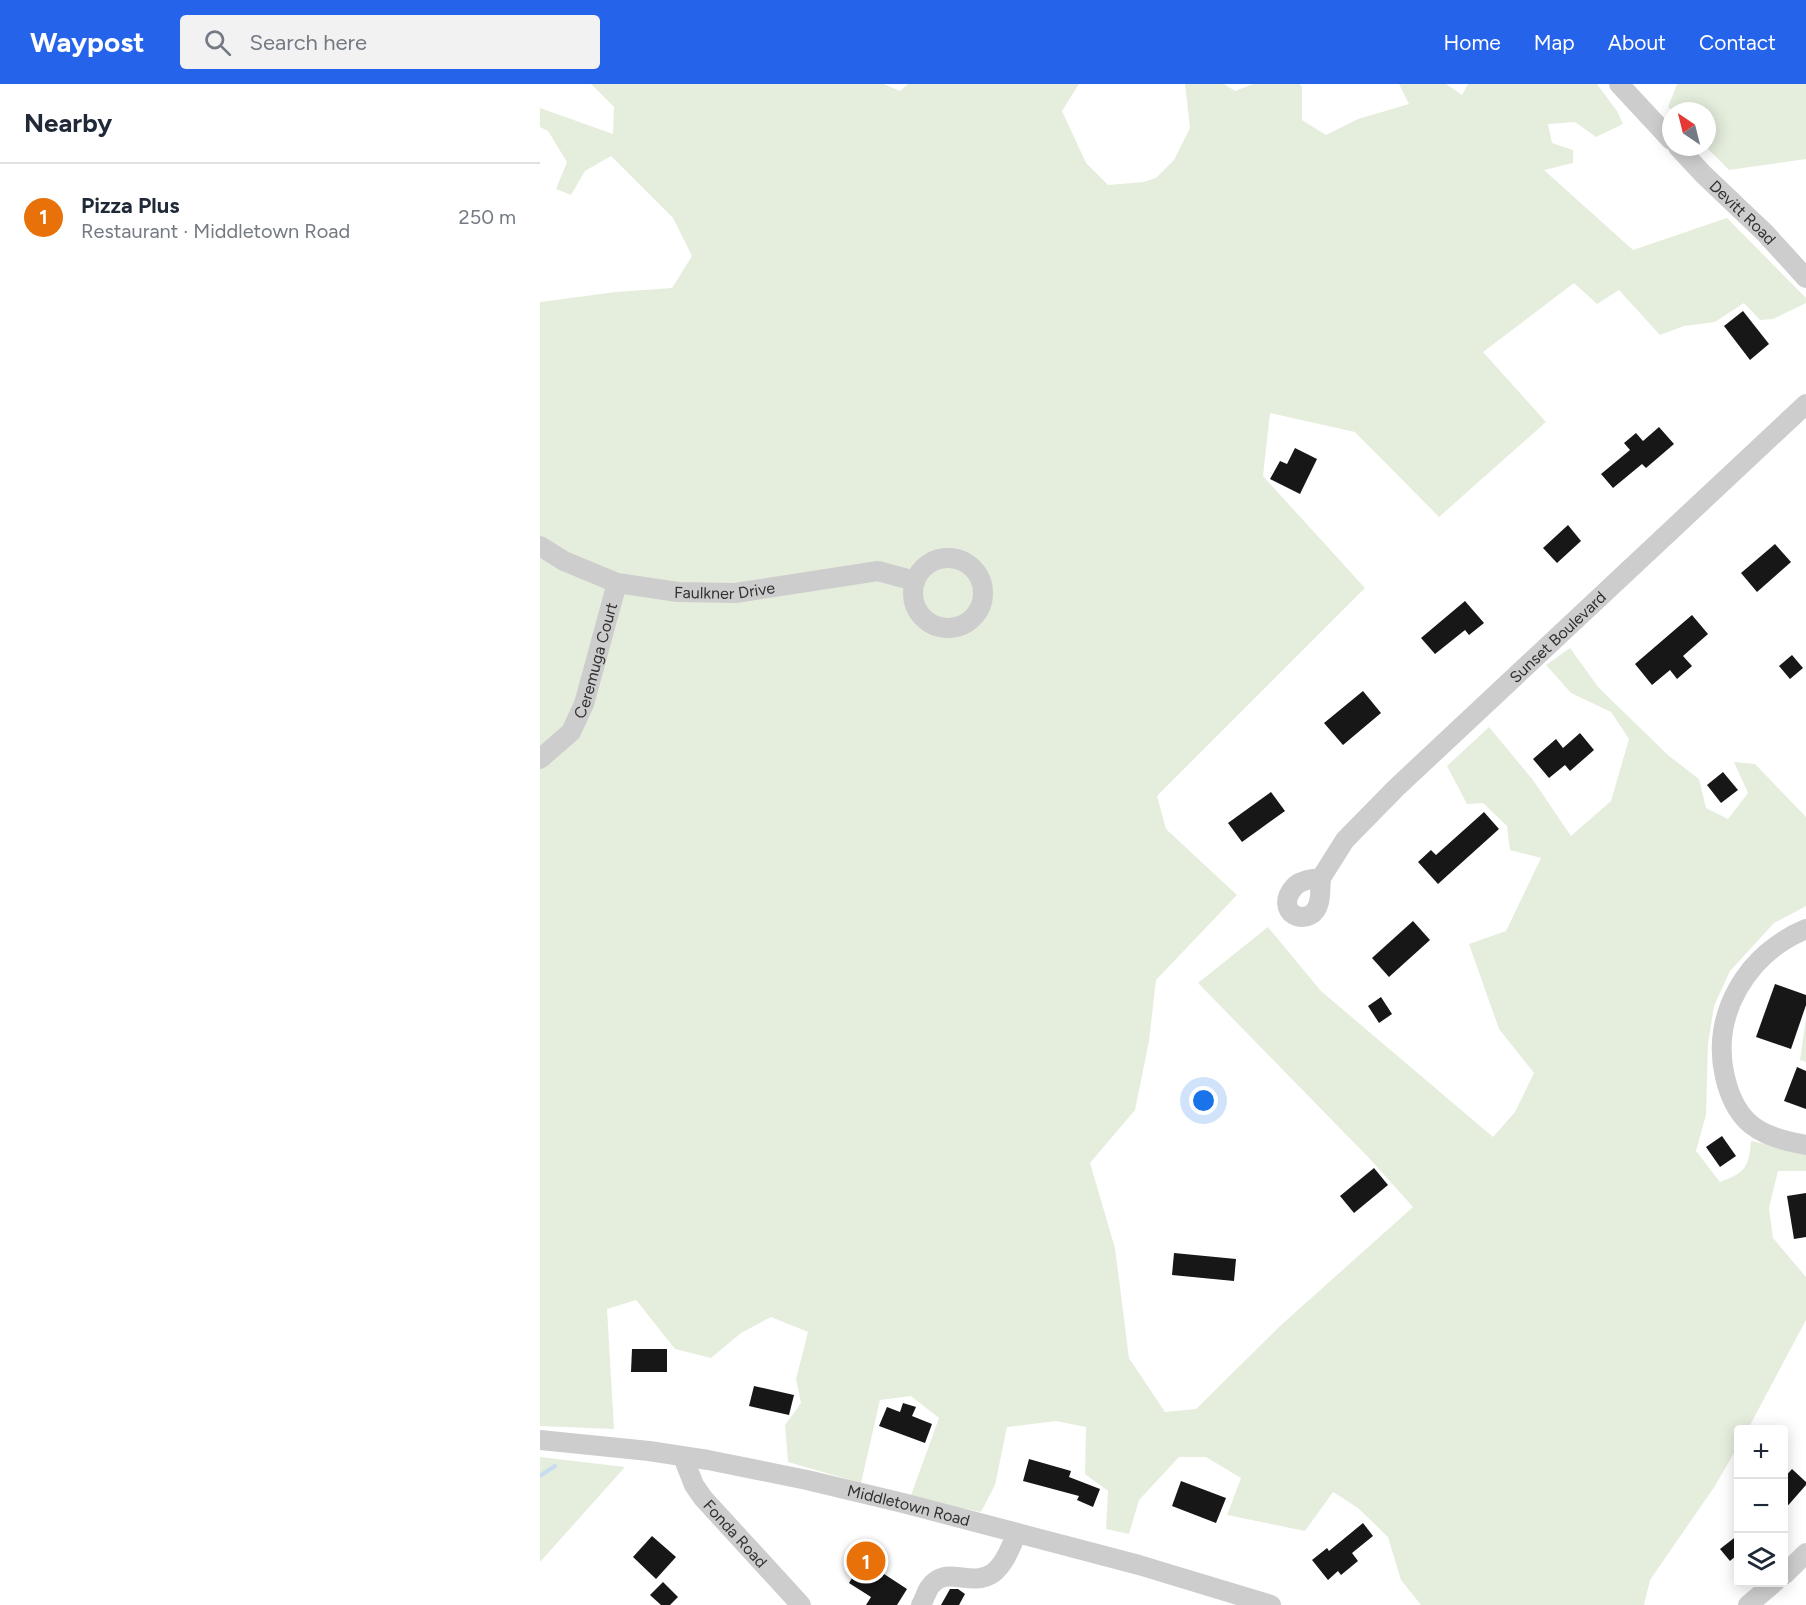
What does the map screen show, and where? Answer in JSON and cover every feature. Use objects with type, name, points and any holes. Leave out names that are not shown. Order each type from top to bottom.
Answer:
[{"type":"street","points":[[1619,84],[1662,130]]},
{"type":"street","name":"Devitt Road","points":[[1686,156],[1765,233],[1806,278]]},
{"type":"street","name":"Sunset Boulevard","points":[[1321,878],[1346,840],[1396,788],[1806,404]]},
{"type":"street","name":"Faulkner Drive","points":[[540,546],[564,561],[617,583],[678,592],[735,593],[878,571],[915,580]]},
{"type":"street","name":"Ceremuga Court","points":[[540,759],[571,732],[584,704],[617,583]]},
{"type":"street","points":[[1806,929],[1789,936],[1774,947],[1741,982],[1724,1020],[1722,1065],[1733,1104],[1747,1122],[1763,1133],[1806,1145]]},
{"type":"street","name":"Middletown Road","points":[[540,1440],[623,1447],[708,1460],[807,1480],[1017,1533],[1271,1605]]},
{"type":"street","name":"Fonda Road","points":[[683,1456],[694,1485],[703,1498],[801,1605]]},
{"type":"street","points":[[921,1605],[929,1588],[937,1579],[945,1575],[969,1579],[993,1573],[1004,1560],[1017,1533]]},
{"type":"street","points":[[1788,1571],[1806,1553]]},
{"type":"street","points":[[1748,1605],[1769,1587]]},
{"type":"green space","points":[[591,84],[884,84],[900,91],[908,84],[1079,84],[1062,111],[1086,163],[1108,185],[1144,182],[1156,178],[1174,160],[1190,128],[1185,84],[1224,84],[1235,91],[1253,84],[1300,84],[1302,87],[1302,120],[1326,135],[1358,119],[1409,104],[1399,84],[1446,84],[1462,95],[1468,84],[1597,84],[1617,111],[1623,124],[1596,137],[1575,122],[1548,124],[1552,143],[1573,150],[1573,163],[1544,170],[1633,250],[1727,218],[1806,298],[1806,303],[1773,319],[1760,320],[1744,303],[1715,322],[1684,326],[1660,335],[1619,290],[1597,304],[1574,283],[1483,352],[1546,422],[1439,517],[1355,432],[1270,413],[1263,476],[1365,588],[1157,796],[1166,829],[1237,895],[1156,980],[1149,1041],[1135,1110],[1090,1163],[1115,1248],[1129,1358],[1165,1412],[1196,1409],[1280,1326],[1413,1207],[1369,1158],[1198,983],[1268,927],[1321,991],[1493,1137],[1515,1112],[1534,1073],[1499,1029],[1469,944],[1506,931],[1541,858],[1510,850],[1507,826],[1483,803],[1467,804],[1447,766],[1489,727],[1533,780],[1571,836],[1611,801],[1629,739],[1611,712],[1571,693],[1546,665],[1570,648],[1599,688],[1669,756],[1699,779],[1706,808],[1728,819],[1748,793],[1734,762],[1755,764],[1806,817],[1806,906],[1774,923],[1730,971],[1714,1006],[1708,1044],[1706,1115],[1696,1151],[1720,1182],[1744,1168],[1749,1157],[1751,1141],[1806,1153],[1806,1171],[1778,1171],[1769,1208],[1773,1238],[1806,1277],[1806,1320],[1750,1425],[1734,1425],[1734,1453],[1715,1486],[1650,1580],[1644,1605],[1421,1605],[1401,1580],[1388,1537],[1358,1508],[1333,1492],[1305,1531],[1227,1515],[1241,1478],[1206,1457],[1179,1457],[1139,1500],[1129,1534],[1106,1529],[1108,1491],[1085,1474],[1086,1427],[1056,1421],[1007,1427],[995,1485],[981,1512],[910,1498],[939,1418],[911,1396],[880,1400],[861,1483],[788,1462],[785,1425],[801,1403],[796,1379],[808,1332],[771,1317],[741,1333],[711,1358],[675,1349],[636,1300],[607,1309],[614,1429],[540,1426],[540,302],[616,292],[672,288],[692,256],[673,218],[611,156],[585,171],[571,195],[556,189],[567,162],[548,131],[540,127],[540,108],[613,134],[614,107]]},
{"type":"green space","points":[[1677,84],[1806,84],[1806,159],[1729,170],[1715,156],[1716,102],[1670,102]]},
{"type":"green space","points":[[1806,1018],[1806,1062],[1800,1060]]},
{"type":"green space","points":[[540,1457],[625,1467],[540,1562]]},
{"type":"building","points":[[1743,311],[1769,344],[1750,360],[1724,326]]},
{"type":"building","points":[[1659,427],[1674,444],[1646,468],[1642,464],[1613,488],[1601,474],[1630,450],[1624,443],[1636,433],[1643,441]]},
{"type":"building","points":[[1295,448],[1317,459],[1300,494],[1270,479],[1280,461],[1287,464]]},
{"type":"building","points":[[1568,525],[1581,541],[1557,563],[1543,548]]},
{"type":"building","points":[[1775,544],[1791,562],[1757,592],[1741,573]]},
{"type":"building","points":[[1465,601],[1484,623],[1469,635],[1465,630],[1435,654],[1421,638]]},
{"type":"building","points":[[1692,615],[1708,634],[1683,656],[1692,666],[1677,679],[1670,670],[1652,685],[1635,664]]},
{"type":"building","points":[[1792,655],[1803,668],[1790,679],[1779,666]]},
{"type":"building","points":[[1363,691],[1381,713],[1343,745],[1324,723]]},
{"type":"building","points":[[1580,733],[1594,750],[1570,771],[1565,765],[1549,778],[1533,759],[1556,739],[1563,748]]},
{"type":"building","points":[[1723,772],[1738,790],[1721,803],[1707,785]]},
{"type":"building","points":[[1271,792],[1285,811],[1242,842],[1228,823]]},
{"type":"building","points":[[1484,812],[1499,829],[1438,884],[1418,862],[1431,850],[1436,855]]},
{"type":"building","points":[[1413,921],[1430,940],[1389,977],[1372,958]]},
{"type":"building","points":[[1775,984],[1806,995],[1806,1005],[1791,1049],[1756,1037]]},
{"type":"building","points":[[1381,997],[1392,1014],[1379,1023],[1368,1006]]},
{"type":"building","points":[[1797,1067],[1806,1071],[1806,1109],[1784,1101]]},
{"type":"building","points":[[1722,1136],[1736,1156],[1720,1167],[1706,1147]]},
{"type":"building","points":[[1374,1168],[1388,1185],[1354,1213],[1340,1196]]},
{"type":"building","points":[[1806,1193],[1806,1237],[1794,1239],[1787,1196]]},
{"type":"building","points":[[1174,1253],[1236,1259],[1234,1281],[1172,1275]]},
{"type":"building","points":[[632,1349],[667,1349],[667,1372],[631,1372]]},
{"type":"building","points":[[754,1386],[794,1395],[789,1415],[749,1406]]},
{"type":"building","points":[[903,1403],[916,1407],[912,1416],[932,1424],[925,1443],[879,1426],[887,1407],[900,1412]]},
{"type":"building","points":[[1029,1459],[1071,1471],[1069,1477],[1100,1489],[1093,1507],[1077,1500],[1079,1496],[1023,1481]]},
{"type":"building","points":[[1792,1469],[1806,1482],[1806,1485],[1788,1505],[1788,1479],[1788,1474]]},
{"type":"building","points":[[1181,1481],[1226,1498],[1216,1523],[1172,1506]]},
{"type":"building","points":[[1363,1523],[1373,1536],[1352,1553],[1358,1561],[1341,1575],[1338,1571],[1328,1580],[1312,1560],[1327,1548],[1329,1551]]},
{"type":"building","points":[[652,1536],[676,1557],[656,1579],[633,1557]]},
{"type":"building","points":[[1734,1538],[1734,1558],[1730,1561],[1720,1549]]},
{"type":"building","points":[[870,1549],[888,1560],[881,1572],[907,1589],[897,1605],[866,1605],[871,1597],[849,1583]]},
{"type":"building","points":[[663,1582],[678,1597],[670,1605],[661,1605],[650,1595]]},
{"type":"building","points":[[950,1589],[958,1589],[965,1594],[959,1605],[941,1605]]},
{"type":"waterway","points":[[540,1476],[555,1466]]},
{"type":"place","name":"Pizza Plus","points":[[866,1561]]}]
